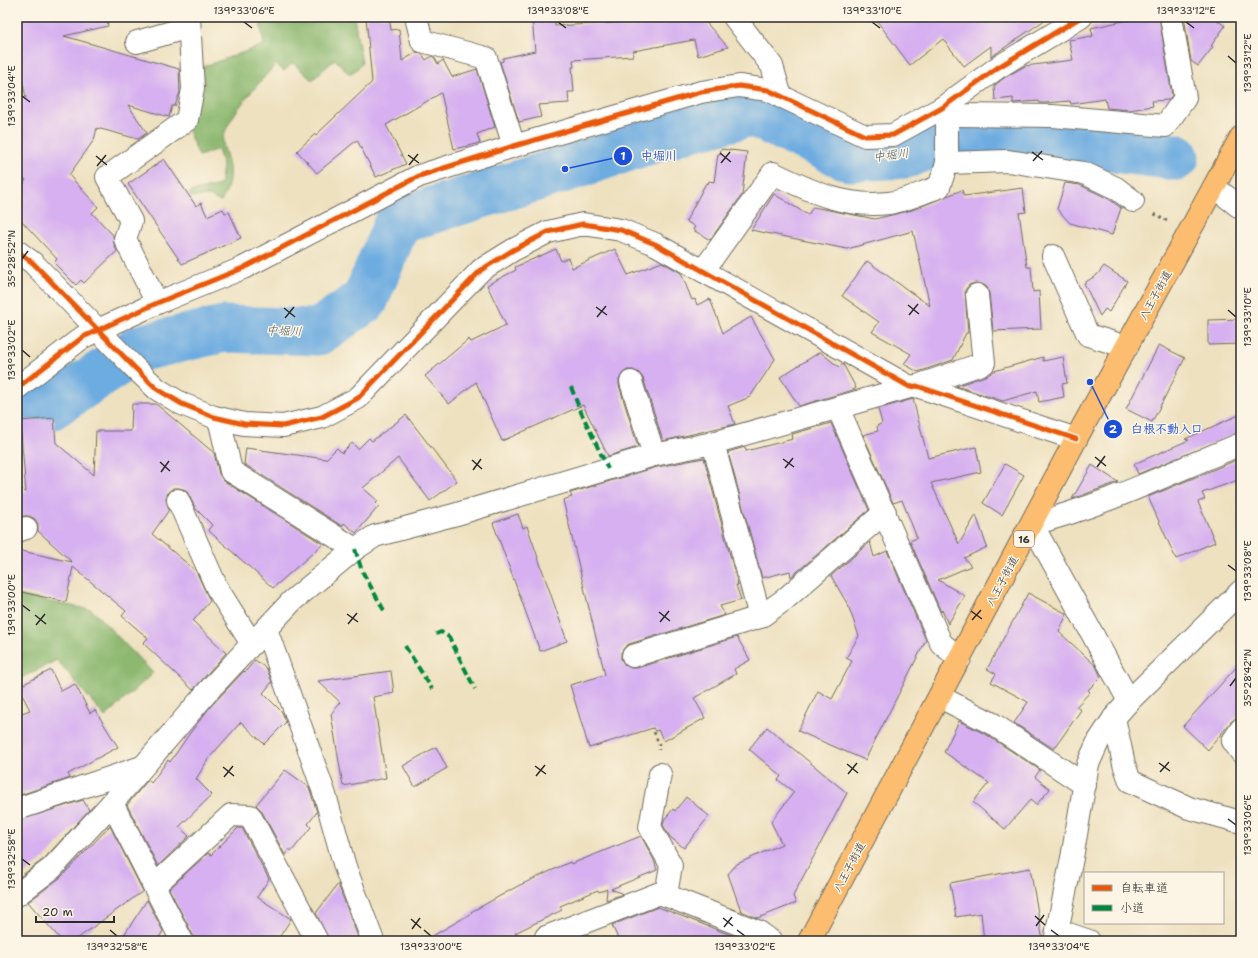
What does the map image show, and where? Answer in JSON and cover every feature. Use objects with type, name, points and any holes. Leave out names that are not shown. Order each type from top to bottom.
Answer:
[{"type":"highway","name":"八王子街道","points":[[809,941],[1076,439],[1241,137]]},
{"type":"street","points":[[416,17],[422,41],[486,58],[514,146]]},
{"type":"street","points":[[734,17],[772,66],[781,97]]},
{"type":"street","points":[[21,384],[83,337],[104,336],[157,303],[243,268],[419,176],[514,146],[702,92],[739,86],[768,90],[865,136],[893,135],[948,113],[997,68],[1081,17]]},
{"type":"street","points":[[948,113],[1053,116],[1165,126],[1185,98],[1171,17]]},
{"type":"street","points":[[137,42],[189,22],[193,89],[187,120],[107,177],[131,220],[125,239],[157,303]]},
{"type":"street","points":[[703,271],[773,173],[816,194],[857,204],[890,202],[939,187],[947,163],[948,113]]},
{"type":"street","points":[[947,163],[1008,161],[1084,173],[1116,188],[1133,201]]},
{"type":"street","points":[[1214,187],[1241,208]]},
{"type":"street","points":[[17,251],[33,263],[134,368],[157,389],[182,404],[219,418],[244,424],[283,426],[322,417],[358,398],[481,270],[513,250],[548,232],[583,224],[621,230],[655,244],[913,386],[1076,439]]},
{"type":"street","points":[[1053,256],[1088,335],[1126,347]]},
{"type":"street","points":[[17,895],[52,868],[112,803],[142,766],[292,601],[355,549],[375,536],[654,456],[713,443],[838,408],[984,363],[977,294]]},
{"type":"street","points":[[631,382],[654,456]]},
{"type":"street","points":[[838,408],[942,643],[960,659]]},
{"type":"street","points":[[219,418],[231,471],[355,549]]},
{"type":"street","points":[[713,443],[760,617]]},
{"type":"street","points":[[1129,701],[1032,524],[1060,517],[1110,499],[1241,444]]},
{"type":"street","points":[[178,500],[217,588],[259,637],[325,795],[345,867],[373,941]]},
{"type":"street","points":[[633,656],[760,617],[784,600],[885,512]]},
{"type":"street","points":[[1089,941],[1056,935],[1088,764],[1098,742],[1114,718],[1129,701],[1241,591]]},
{"type":"street","points":[[940,697],[993,724],[1085,785]]},
{"type":"street","points":[[1114,718],[1124,764],[1130,781],[1189,808],[1241,822]]},
{"type":"street","points":[[17,809],[142,766]]},
{"type":"street","points":[[660,774],[650,827],[671,866],[666,895]]},
{"type":"street","points":[[112,803],[182,941]]},
{"type":"street","points":[[154,886],[231,815],[250,816],[317,941]]},
{"type":"street","points":[[546,937],[660,893],[759,932],[771,941]]},
{"type":"green space","points":[[259,17],[354,17],[362,64],[350,75],[335,59],[312,80],[293,63],[284,71],[276,64],[244,101],[224,134],[223,145],[229,164],[229,180],[221,202],[209,196],[191,197],[190,192],[220,185],[223,167],[218,149],[199,156],[189,134],[189,105],[199,97],[204,89],[202,67],[264,45]]},
{"type":"green space","points":[[17,595],[92,610],[153,673],[105,717],[57,660],[17,680]]},
{"type":"building","points":[[17,17],[107,17],[108,26],[64,36],[179,69],[180,92],[175,106],[172,106],[169,117],[128,105],[147,133],[138,139],[97,128],[94,140],[69,175],[98,207],[92,213],[113,235],[114,244],[117,251],[84,283],[81,280],[76,285],[54,263],[57,259],[17,216],[17,193],[26,180],[17,175],[17,97],[26,98],[17,54]]},
{"type":"building","points":[[366,17],[389,17],[391,30],[399,29],[402,61],[417,52],[422,54],[426,60],[432,56],[438,64],[443,60],[452,77],[477,69],[495,127],[477,134],[480,143],[454,149],[441,93],[386,125],[406,164],[376,177],[357,140],[317,173],[297,151],[372,82]]},
{"type":"building","points":[[532,17],[555,17],[555,26],[642,21],[663,17],[701,17],[728,47],[698,56],[694,40],[633,51],[633,56],[573,60],[574,67],[572,67],[574,92],[568,92],[569,103],[538,105],[541,117],[519,122],[500,62],[503,61],[503,58],[535,51]]},
{"type":"building","points":[[874,17],[1049,17],[991,57],[991,46],[964,66],[943,39],[910,65]]},
{"type":"building","points":[[1127,17],[1159,17],[1172,95],[1169,100],[1152,101],[1153,106],[1130,110],[1107,108],[1105,99],[1071,104],[1070,101],[1013,103],[1013,98],[995,100],[994,86],[1004,78],[1025,66],[1073,60],[1069,40],[1093,36],[1091,28],[1128,20]]},
{"type":"building","points":[[1184,17],[1213,17],[1225,26],[1211,46],[1213,47],[1198,66],[1191,61]]},
{"type":"building","points":[[721,149],[747,152],[742,195],[710,240],[693,230],[695,227],[686,221],[706,183],[708,184],[709,181],[714,182],[718,154],[720,154]]},
{"type":"building","points":[[164,159],[196,206],[201,203],[207,216],[223,209],[225,213],[229,212],[241,238],[182,264],[128,184]]},
{"type":"building","points":[[1065,183],[1080,185],[1109,199],[1121,208],[1112,235],[1070,223],[1057,209]]},
{"type":"building","points":[[1023,188],[1026,212],[1019,213],[1027,267],[1031,267],[1033,292],[1039,291],[1041,329],[993,331],[987,287],[982,284],[975,283],[969,285],[965,290],[968,333],[966,333],[953,360],[918,372],[904,364],[911,354],[872,332],[879,322],[842,296],[867,261],[930,306],[913,231],[847,249],[751,230],[774,194],[808,215],[813,207],[875,219],[912,210],[962,190],[964,196]]},
{"type":"building","points":[[556,249],[561,261],[568,258],[572,268],[615,249],[628,275],[662,262],[681,273],[692,300],[695,299],[697,305],[710,299],[723,333],[751,317],[775,359],[750,397],[728,406],[735,424],[663,441],[643,378],[639,373],[633,370],[627,370],[622,374],[619,380],[619,385],[638,447],[608,456],[583,405],[502,441],[476,382],[449,404],[425,376],[469,339],[471,342],[506,325],[487,285],[516,270],[515,267]]},
{"type":"building","points":[[1104,266],[1127,281],[1109,312],[1105,309],[1100,316],[1084,283],[1097,275]]},
{"type":"building","points":[[1241,319],[1241,344],[1208,345],[1208,320]]},
{"type":"building","points":[[1159,345],[1185,358],[1152,422],[1126,409]]},
{"type":"building","points":[[820,352],[839,367],[843,364],[856,388],[799,406],[780,377]]},
{"type":"building","points":[[1043,357],[1043,361],[1063,357],[1067,383],[1062,384],[1064,397],[1039,402],[1037,391],[1003,401],[956,386],[988,375],[994,371]]},
{"type":"building","points":[[913,399],[928,458],[976,447],[981,472],[931,483],[959,544],[976,515],[987,547],[964,558],[971,566],[938,580],[965,596],[948,624],[942,610],[941,612],[910,541],[917,538],[902,500],[893,503],[863,435],[878,431],[877,426],[882,423],[878,409]]},
{"type":"building","points":[[132,404],[156,404],[214,453],[219,474],[224,481],[323,544],[273,588],[208,530],[212,525],[196,509],[186,490],[173,488],[168,492],[166,499],[169,510],[152,534],[196,571],[210,601],[193,621],[226,653],[193,690],[143,643],[148,638],[122,616],[126,611],[73,567],[66,602],[17,591],[17,550],[72,562],[38,531],[38,524],[35,519],[29,516],[22,516],[17,512],[17,484],[26,493],[20,421],[54,418],[56,443],[94,475],[96,431],[131,431]]},
{"type":"building","points":[[1241,414],[1241,432],[1138,474],[1134,464],[1189,440],[1185,439]]},
{"type":"building","points":[[406,415],[457,481],[430,501],[398,458],[363,488],[378,501],[376,503],[379,506],[356,533],[344,523],[342,526],[244,464],[246,448],[326,459],[337,448],[342,453],[352,443],[358,449],[369,438],[372,441]]},
{"type":"building","points":[[831,423],[869,510],[791,577],[790,571],[762,578],[728,452],[745,447],[746,451],[793,439],[792,434]]},
{"type":"building","points":[[704,458],[741,600],[720,606],[725,615],[629,644],[621,653],[621,659],[625,665],[631,668],[637,668],[737,637],[750,660],[734,669],[736,674],[694,698],[705,718],[664,741],[658,730],[655,731],[653,728],[589,748],[570,685],[605,675],[563,500],[572,497],[570,493],[657,467]]},
{"type":"building","points":[[1241,458],[1241,479],[1202,493],[1205,499],[1198,502],[1215,542],[1176,559],[1148,497]]},
{"type":"building","points":[[1005,464],[1024,475],[1002,515],[983,503]]},
{"type":"building","points":[[1092,465],[1118,482],[1072,499]]},
{"type":"building","points":[[518,514],[523,528],[527,526],[567,641],[540,651],[493,523]]},
{"type":"building","points":[[870,542],[874,557],[887,551],[926,640],[865,760],[798,731],[818,691],[832,699],[852,661],[846,658],[859,636],[848,605],[831,576]]},
{"type":"building","points":[[1028,593],[1067,614],[1059,632],[1096,666],[1101,677],[1088,690],[1090,692],[1076,707],[1081,710],[1054,749],[1014,723],[1028,702],[991,682],[996,674],[987,669]]},
{"type":"building","points":[[255,660],[267,669],[272,682],[263,693],[282,712],[286,722],[264,744],[241,722],[209,758],[196,779],[212,795],[179,827],[189,836],[158,866],[127,805],[148,780],[151,783],[168,760],[170,762],[210,707]]},
{"type":"building","points":[[1241,662],[1241,714],[1231,722],[1208,750],[1183,726]]},
{"type":"building","points":[[51,670],[61,691],[75,684],[90,713],[95,710],[118,747],[68,774],[70,778],[17,796],[17,715],[30,710],[18,687]]},
{"type":"building","points":[[391,671],[394,693],[373,697],[386,778],[343,786],[331,714],[340,702],[318,681]]},
{"type":"building","points":[[959,721],[987,735],[1040,770],[1035,777],[1050,789],[1036,805],[1030,800],[1005,829],[973,802],[989,783],[944,752]]},
{"type":"building","points":[[767,727],[847,793],[793,896],[796,903],[758,918],[741,911],[728,874],[737,864],[782,844],[771,822],[794,792],[778,780],[781,776],[749,749]]},
{"type":"building","points":[[436,747],[447,768],[415,787],[403,766]]},
{"type":"building","points":[[285,770],[309,787],[317,812],[308,824],[311,827],[292,851],[289,849],[285,855],[261,810],[256,805]]},
{"type":"building","points":[[686,797],[709,816],[684,848],[670,837],[663,825],[664,820],[673,809],[675,811]]},
{"type":"building","points":[[83,800],[89,810],[44,859],[17,879],[17,821]]},
{"type":"building","points":[[110,826],[143,891],[74,941],[62,941],[28,902],[61,877]]},
{"type":"building","points":[[238,828],[242,828],[269,879],[257,897],[291,919],[277,941],[196,941],[169,889],[208,853],[211,855]]},
{"type":"building","points":[[641,836],[654,860],[657,870],[611,889],[623,894],[606,900],[607,889],[599,892],[598,890],[560,906],[562,910],[515,933],[520,941],[424,941],[472,913],[471,912],[518,886],[570,862],[571,864]]},
{"type":"building","points":[[1030,868],[1043,941],[984,941],[981,913],[956,917],[950,883]]},
{"type":"building","points":[[338,884],[358,937],[350,941],[329,941],[316,913]]},
{"type":"building","points":[[147,900],[163,931],[157,941],[120,941]]},
{"type":"building","points":[[658,907],[741,939],[741,941],[619,941],[612,925]]},
{"type":"waterway","name":"中堀川","points":[[17,396],[50,407],[140,348],[224,329],[318,332],[365,300],[398,221],[565,169],[683,130],[752,113],[849,158],[906,155],[935,144],[999,143],[1082,145],[1176,157]]},
{"type":"marked path","points":[[571,387],[580,410],[608,469]]},
{"type":"marked path","points":[[355,549],[362,571],[385,612]]},
{"type":"marked path","points":[[436,634],[441,632],[449,637],[475,689]]},
{"type":"marked path","points":[[405,646],[432,689]]},
{"type":"cycle path","points":[[17,388],[83,337],[157,303],[243,268],[419,176],[514,146],[701,92],[739,86],[768,90],[865,136],[893,135],[942,108],[997,68],[1081,17]]},
{"type":"cycle path","points":[[17,251],[33,263],[157,389],[182,404],[214,417],[244,424],[283,426],[322,417],[358,398],[481,270],[513,250],[548,232],[583,224],[621,230],[655,244],[910,387],[917,386],[1076,439]]},
{"type":"place","name":"中堀川","points":[[565,169]]},
{"type":"place","name":"白根不動入口","points":[[1090,382]]}]
